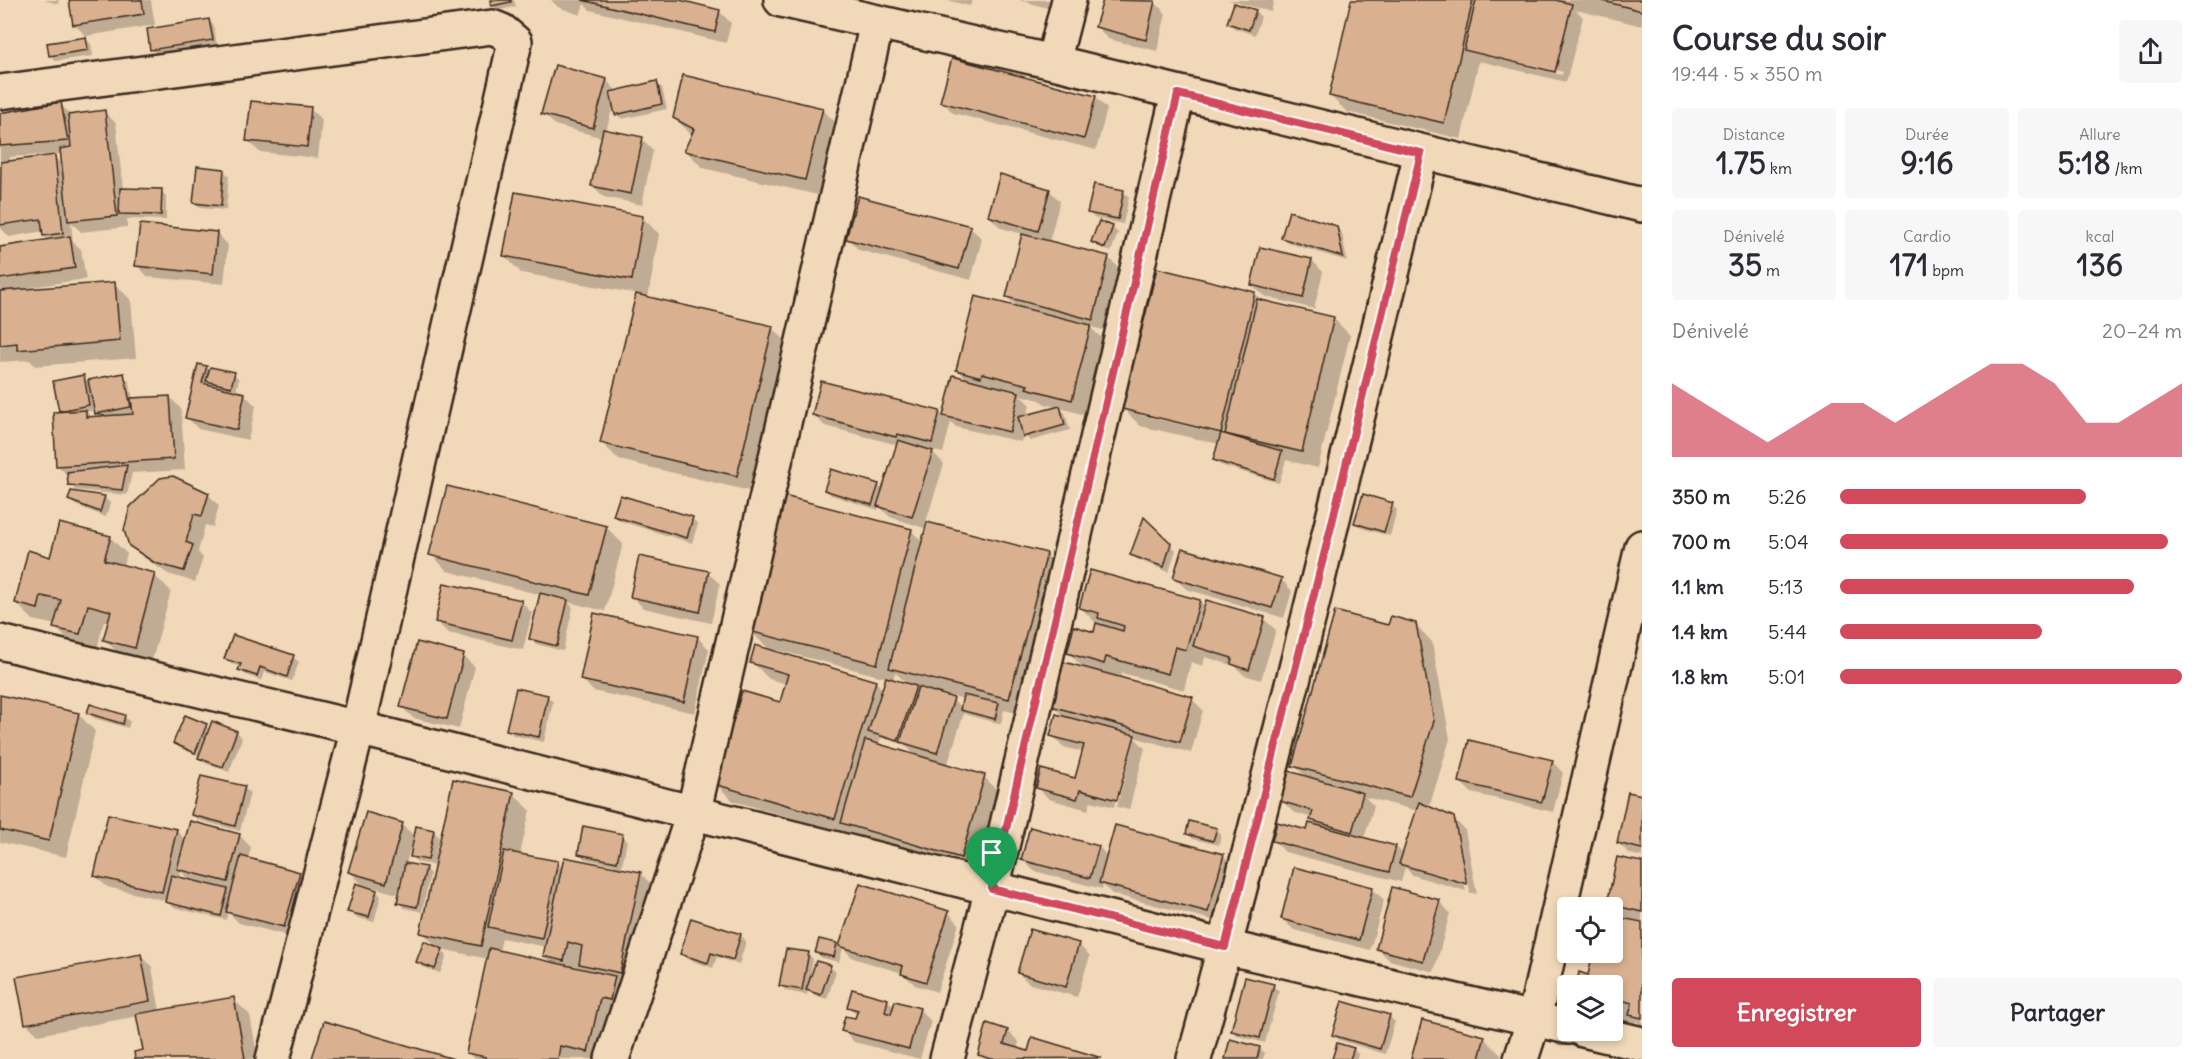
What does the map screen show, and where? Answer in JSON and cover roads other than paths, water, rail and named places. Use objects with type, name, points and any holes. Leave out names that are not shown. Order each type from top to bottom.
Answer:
[{"type":"street","points":[[781,0],[1053,62],[1642,205]]},
{"type":"street","points":[[1053,62],[1069,0]]},
{"type":"street","points":[[612,1059],[693,814],[877,23]]},
{"type":"street","points":[[0,92],[492,27],[502,31],[515,42],[358,728],[273,1059]]},
{"type":"street","points":[[947,1059],[992,889],[1178,94]]},
{"type":"street","points":[[1194,1059],[1225,947],[1330,531],[1421,153]]},
{"type":"street","points":[[1521,1059],[1534,1019],[1642,548]]},
{"type":"street","points":[[0,642],[358,728],[1225,947],[1557,1024]]},
{"type":"street","points":[[1623,1039],[1642,1044]]}]
